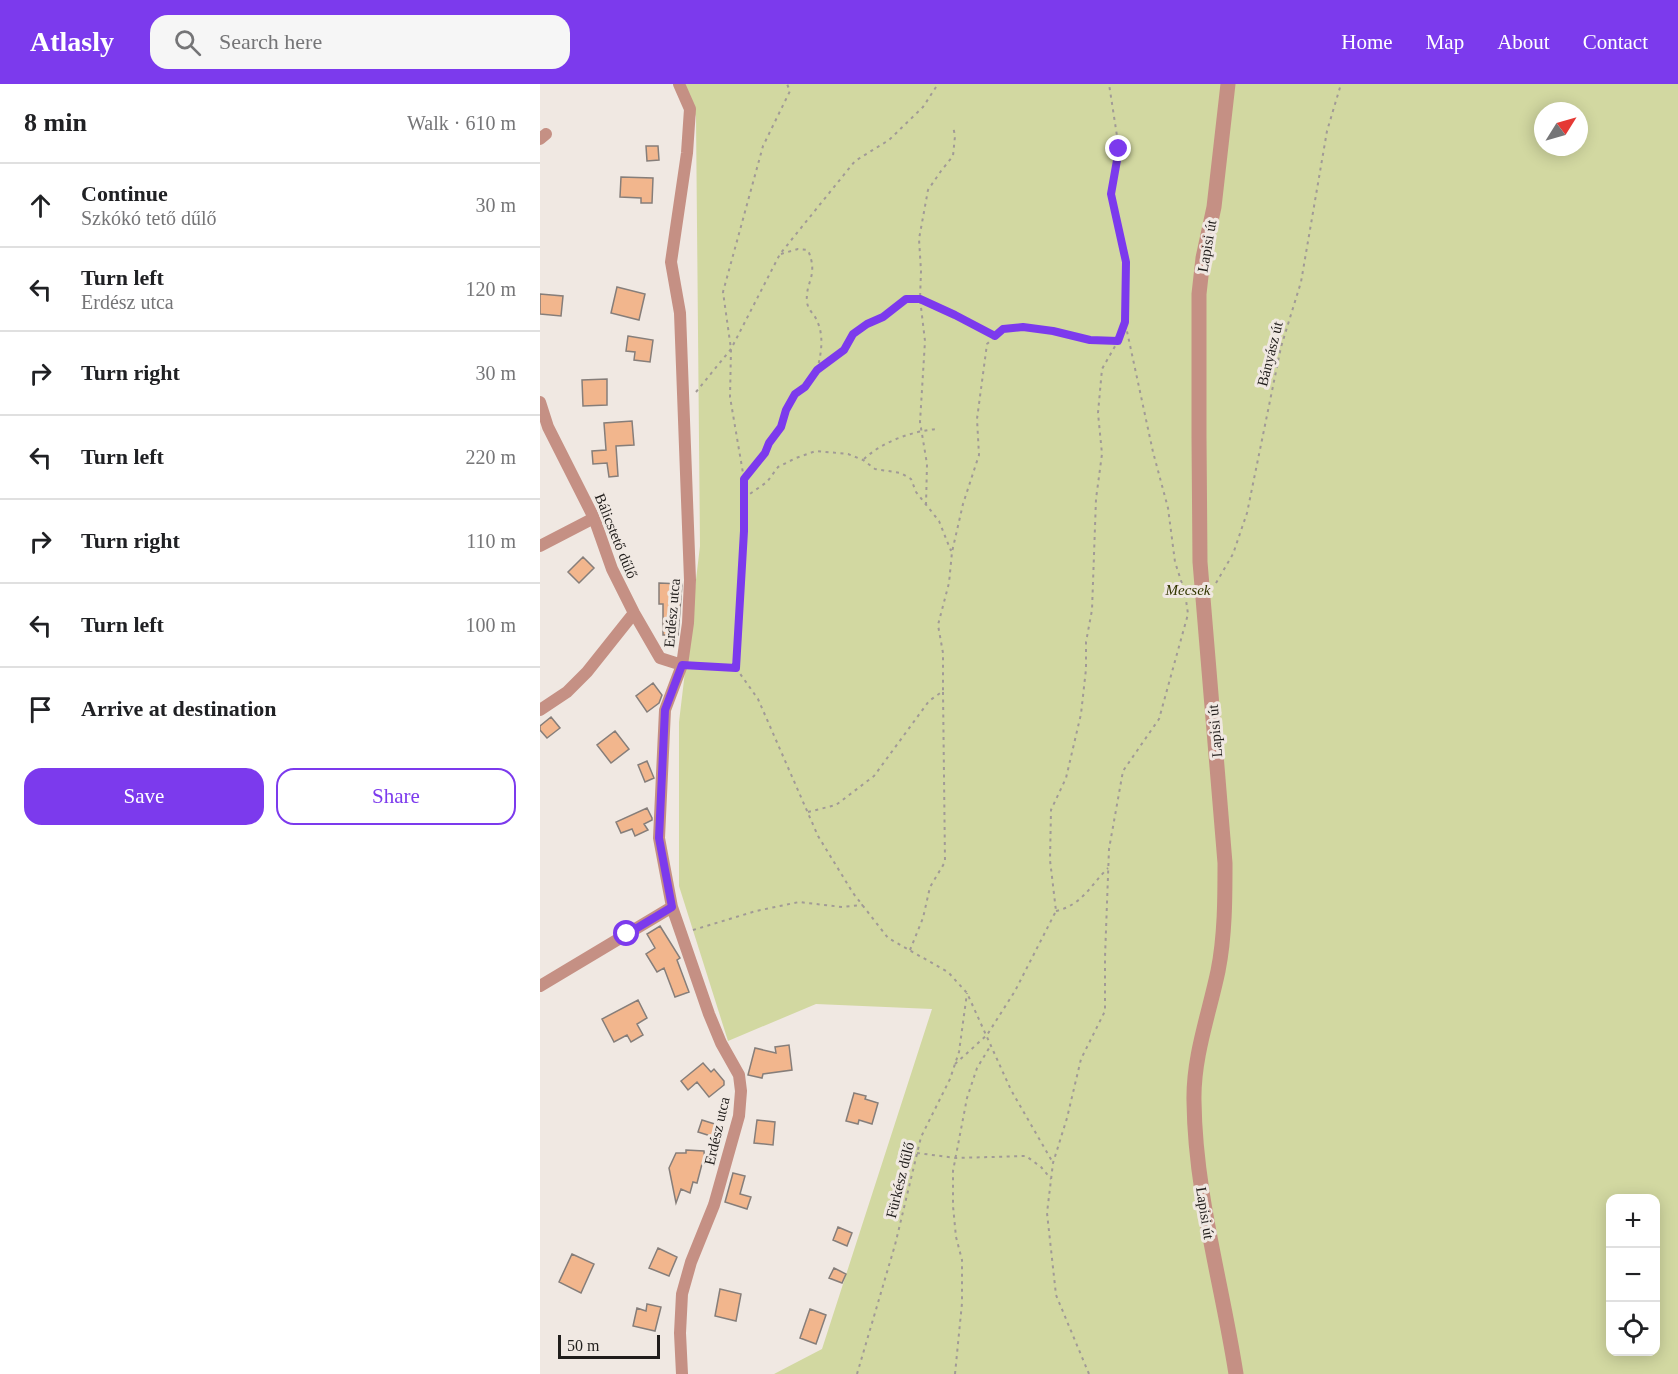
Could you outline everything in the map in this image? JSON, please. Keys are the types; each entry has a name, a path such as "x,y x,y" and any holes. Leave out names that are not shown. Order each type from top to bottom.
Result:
{"street":[{"name":"Erdész utca","path":"679,84 690,109 687,153 670,262 680,313 690,580 688,623 682,665 665,710 659,838 672,907 709,1014 721,1043 740,1075 741,1091 739,1116 714,1205 691,1262 682,1294 680,1333 682,1374"},
{"name":"Lapisi út","path":"1228,84 1214,207 1203,258 1199,294 1200,562 1225,863 1225,901 1218,970 1198,1054 1194,1098 1199,1175 1212,1256 1230,1332 1236,1374"},
{"name":"Bálicstető dűlő","path":"540,402 548,427 594,518 612,569 634,613 660,658 682,665"},
{"path":"540,546 594,518"},
{"path":"540,710 567,692 587,672 634,613"},
{"path":"540,986 672,907"}],"path":[{"path":"788,84 790,91 763,146 723,292 731,349 730,397 744,479 736,668 758,699 818,836 852,892 888,938 948,972 967,993 1011,1090 1053,1162"},
{"path":"684,403 705,384 731,349 748,312 780,254 855,161 889,140 923,107 938,84"},
{"path":"1089,1374 1056,1295 1047,1212 1053,1162 1067,1118 1081,1059 1105,1011 1108,868 1114,811 1123,771 1159,719 1188,614 1185,593 1175,562 1168,508 1153,452 1125,322 1126,262 1111,194 1119,149 1109,84"},
{"name":"Bányász út","path":"1188,614 1203,602 1233,554 1247,513 1281,347 1301,282 1327,131 1341,84"},
{"path":"926,505 927,464 920,422 925,341 920,299 919,239 928,190 953,156 955,136 952,126"},
{"path":"780,254 798,249 808,250 812,261 813,272 807,298 809,310 818,322 822,349 817,370"},
{"path":"744,479 765,453 769,443 781,427 786,410 795,394 805,387 817,370 844,350 853,334 883,317 906,299 920,299 995,336"},
{"path":"955,1064 987,1035 1015,991 1056,911 1050,860 1051,810 1066,778 1081,714 1086,669 1086,642 1092,609 1096,499 1102,454 1098,413 1102,369 1118,341 1125,322"},
{"path":"910,951 930,887 945,862 943,653 938,625 949,583 952,552 963,504 978,455 977,419 987,344 1003,329 1023,327 1090,340 1118,341"},
{"path":"863,460 873,451 922,430 937,429"},
{"path":"744,498 767,482 778,467 816,451 848,454 863,460 875,469 901,473 911,479 916,492 939,520 952,552"},
{"path":"682,665 736,668"},
{"path":"808,812 836,805 874,776 929,701 943,691"},
{"path":"1056,911 1069,908 1082,898 1108,868"},
{"path":"682,933 756,911 799,902 842,907 863,905"},
{"name":"Fürkész dűlő","path":"857,1374 895,1245 921,1137 950,1079 959,1052 967,993"},
{"path":"955,1374 962,1304 962,1260 956,1237 953,1171 967,1098 977,1068 991,1045"},
{"path":"917,1153 956,1158 1026,1156 1041,1167 1051,1179"}],"green space":[{"name":"Mecsek","path":"685,84 1678,84 1678,1374 774,1374 822,1349 932,1009 816,1004 728,1041 679,886 679,722 700,546 696,117"}],"building":[{"path":"646,146 658,146 659,160 647,161"},
{"path":"621,177 653,178 652,203 641,203 641,198 620,197"},
{"path":"617,287 645,294 639,320 611,313"},
{"path":"540,294 563,296 561,316 540,314"},
{"path":"628,336 653,340 650,362 634,360 635,352 626,351"},
{"path":"607,379 607,405 583,406 582,380"},
{"path":"632,421 634,445 616,446 618,476 609,477 607,463 593,464 592,451 606,450 604,423"},
{"path":"583,557 594,568 579,583 568,572"},
{"path":"659,583 682,584 678,635 663,635 663,604 659,604"},
{"path":"653,683 662,695 659,703 647,712 636,696"},
{"path":"551,717 560,728 547,738 540,730 540,726"},
{"path":"615,731 629,749 611,763 597,745"},
{"path":"647,761 654,778 645,782 638,765"},
{"path":"647,808 652,818 644,824 648,830 635,836 632,829 621,833 616,822"},
{"path":"660,926 680,958 677,960 689,992 675,997 664,968 657,972 646,954 655,948 647,934"},
{"path":"638,1000 647,1018 637,1024 643,1035 631,1042 627,1035 614,1042 602,1019"},
{"path":"789,1045 792,1070 763,1074 762,1078 748,1075 755,1048 776,1053 775,1047"},
{"path":"703,1063 711,1072 714,1069 724,1081 724,1085 709,1097 697,1082 688,1090 681,1081"},
{"path":"854,1093 866,1096 865,1099 878,1103 872,1124 859,1120 858,1124 846,1121"},
{"path":"702,1120 718,1125 714,1137 698,1132"},
{"path":"757,1120 775,1122 773,1145 754,1143"},
{"path":"686,1150 704,1151 705,1164 702,1164 697,1183 693,1182 690,1193 681,1189 676,1203 669,1168 676,1153 686,1153"},
{"path":"733,1173 745,1176 740,1194 751,1197 747,1209 725,1202"},
{"path":"838,1227 852,1233 847,1246 833,1240"},
{"path":"658,1248 677,1257 669,1276 649,1268"},
{"path":"572,1254 594,1264 581,1293 559,1282"},
{"path":"834,1268 846,1274 842,1283 829,1278"},
{"path":"720,1289 741,1294 736,1321 715,1316"},
{"path":"647,1304 661,1307 655,1331 633,1326 637,1308 646,1311"},
{"path":"810,1309 826,1315 816,1344 800,1338"}],"route":[{"path":"627,934 672,907 659,838 665,710 682,665 736,668 744,531 744,479 765,453 769,443 781,427 786,410 795,394 805,387 817,370 844,350 853,334 883,317 906,299 920,299 977,325 995,336 1003,329 1023,327 1090,340 1118,341 1125,322 1126,262 1111,194 1119,149"}]}
